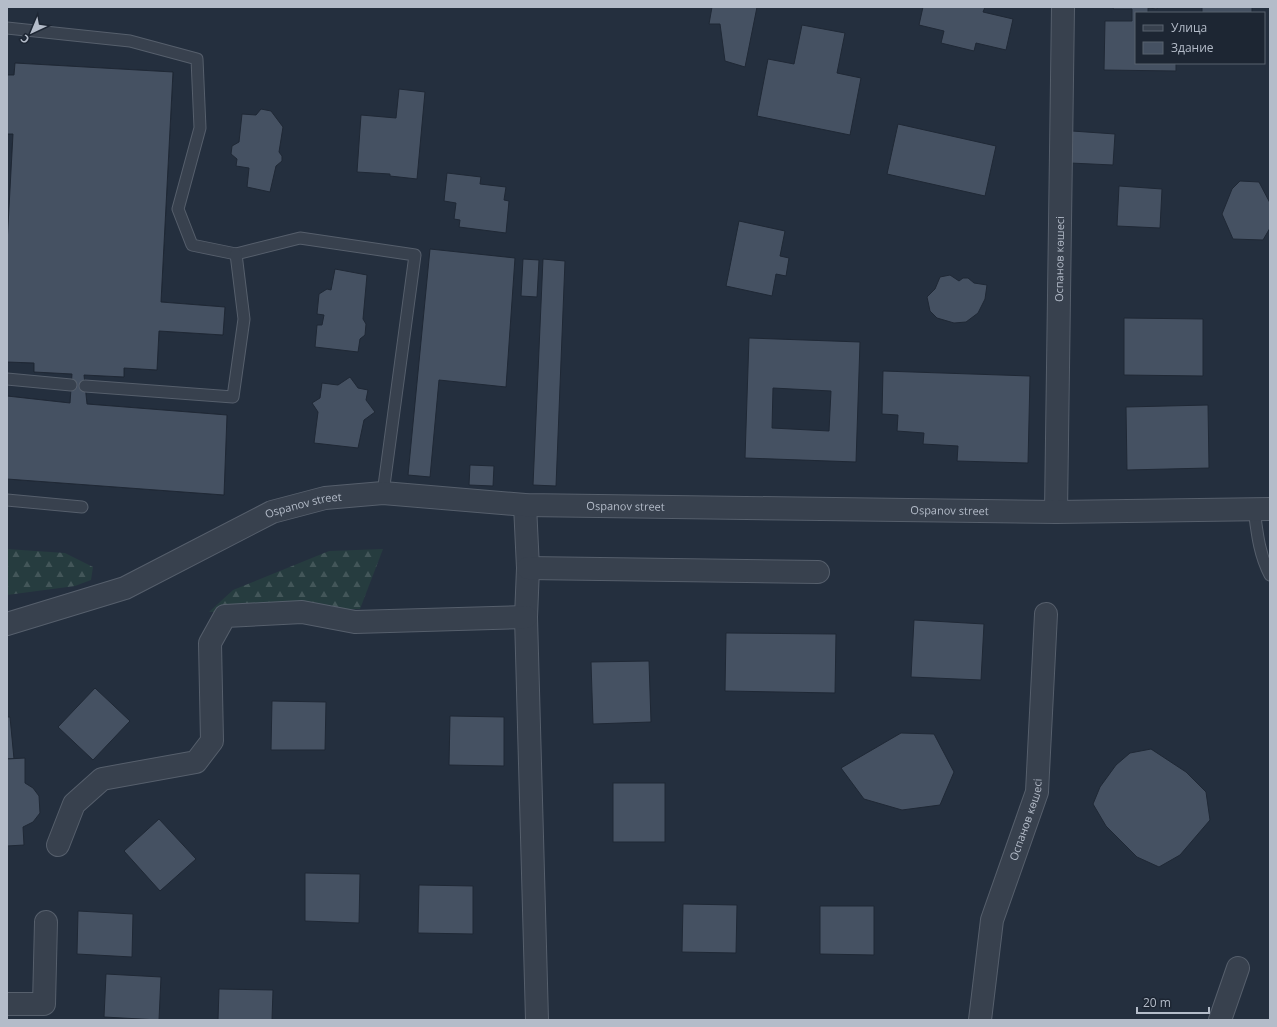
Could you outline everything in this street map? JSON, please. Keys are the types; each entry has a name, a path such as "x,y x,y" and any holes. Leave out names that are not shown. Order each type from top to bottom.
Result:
{"street":[{"name":"Оспанов көшесі","path":"1056,512 1062,7"},
{"name":"Ospanov street","path":"7,624 125,588 272,512 325,498 383,493 525,505 1056,512 1262,509"},
{"path":"525,505 528,568 526,616 537,1020"},
{"path":"528,568 818,572"},
{"path":"58,845 74,804 102,779 196,762 212,741 210,643 225,616 302,612 355,622 526,616"},
{"name":"Оспанов көшесі","path":"980,1020 992,920 1037,792 1046,614"},
{"path":"7,1004 44,1004 46,922"},
{"path":"1220,1020 1238,968"}],"lane":[{"path":"7,28 130,41 197,59 200,128 178,209 192,245 236,254 300,238 415,255 383,493"},
{"path":"85,386 234,397 244,319 236,254"},
{"path":"7,379 71,385"},
{"path":"7,500 82,507"},
{"path":"1262,509 1262,557 1270,575"}],"green space":[{"path":"7,549 65,553 93,567 91,580 75,586 7,595"},
{"path":"383,549 360,609 209,612 233,590 329,551"}],"building":[{"path":"712,7 757,7 745,67 725,61 720,24 709,24"},
{"path":"923,7 985,7 983,12 1013,19 1006,50 976,43 974,51 941,43 944,31 919,25"},
{"path":"1114,7 1157,7 1157,9 1148,8 1148,12 1135,12 1135,64 1176,64 1176,71 1104,70 1105,21 1132,21 1132,9 1113,9"},
{"path":"1202,7 1252,7 1252,12 1202,12"},
{"path":"802,25 845,33 837,73 861,78 850,135 757,116 768,59 794,64"},
{"path":"15,63 173,72 161,302 225,307 223,335 159,331 157,370 124,368 124,377 84,375 87,404 227,415 224,495 7,479 7,396 70,403 72,374 34,372 34,363 7,362 7,244 13,134 7,134 7,75 14,75"},
{"path":"15,63 173,72 161,302 225,307 223,335 159,331 157,370 124,368 124,377 84,375 87,404 227,415 224,495 7,479 7,396 70,403 72,374 34,372 34,363 7,362 7,244 13,134 7,134 7,75 14,75"},
{"path":"399,89 425,92 417,179 390,176 390,174 357,172 361,115 396,118"},
{"path":"261,109 271,111 283,127 279,152 282,156 282,161 276,166 270,192 247,187 249,168 236,166 237,159 231,154 232,146 239,142 242,114 256,115"},
{"path":"898,124 996,146 985,196 887,174"},
{"path":"1072,131 1115,134 1113,165 1070,163"},
{"path":"447,173 481,177 480,184 506,187 504,200 509,201 506,233 459,227 460,220 454,219 456,203 444,201"},
{"path":"1240,181 1259,182 1270,203 1270,228 1263,240 1233,239 1222,214 1232,189"},
{"path":"1119,186 1162,189 1160,228 1117,226"},
{"path":"739,221 785,231 780,256 789,258 786,276 776,274 772,296 726,286"},
{"path":"430,249 515,258 506,387 439,380 430,477 408,475"},
{"path":"523,259 539,260 537,297 521,296"},
{"path":"543,259 565,261 556,486 533,485"},
{"path":"335,269 367,275 363,319 366,324 365,335 360,339 358,352 315,347 317,325 322,325 324,315 317,314 319,294 327,289 331,290"},
{"path":"950,275 959,281 963,278 968,278 974,283 987,285 985,299 978,313 966,322 954,323 937,318 930,311 927,297 935,289 940,277"},
{"path":"1124,318 1203,319 1203,376 1124,375"},
{"path":"749,338 860,342 856,462 745,458","holes":["773,388 831,391 829,431 772,428"]},
{"path":"883,371 1030,376 1028,463 957,461 958,446 923,444 924,433 897,431 898,415 882,414"},
{"path":"350,377 358,388 368,390 366,400 375,412 364,420 358,448 314,443 318,412 312,403 320,398 322,383 338,385"},
{"path":"1208,405 1209,468 1127,470 1126,407"},
{"path":"470,465 494,466 493,486 469,485"},
{"path":"914,620 984,624 981,680 911,677"},
{"path":"726,633 836,634 835,693 725,691"},
{"path":"649,661 651,722 593,724 591,662"},
{"path":"95,688 130,721 93,760 58,727"},
{"path":"272,701 326,702 325,750 271,750"},
{"path":"450,716 504,717 504,766 449,765"},
{"path":"7,717 10,717 14,759 7,759"},
{"path":"901,733 934,734 954,772 940,805 902,810 864,799 841,768"},
{"path":"1151,749 1186,772 1206,792 1210,820 1180,855 1159,867 1137,857 1106,826 1093,804 1100,787 1116,765 1130,753"},
{"path":"25,758 25,783 33,788 39,796 40,813 33,822 23,827 24,845 7,846 7,759"},
{"path":"613,783 665,783 665,842 613,842"},
{"path":"159,819 196,859 160,891 124,851"},
{"path":"305,873 360,874 359,923 305,921"},
{"path":"419,885 473,886 473,934 418,933"},
{"path":"683,904 737,905 736,953 682,952"},
{"path":"820,906 874,906 874,955 820,954"},
{"path":"78,911 133,914 132,957 77,954"},
{"path":"106,974 161,977 159,1020 104,1017"},
{"path":"219,989 273,990 272,1020 218,1020"}]}
